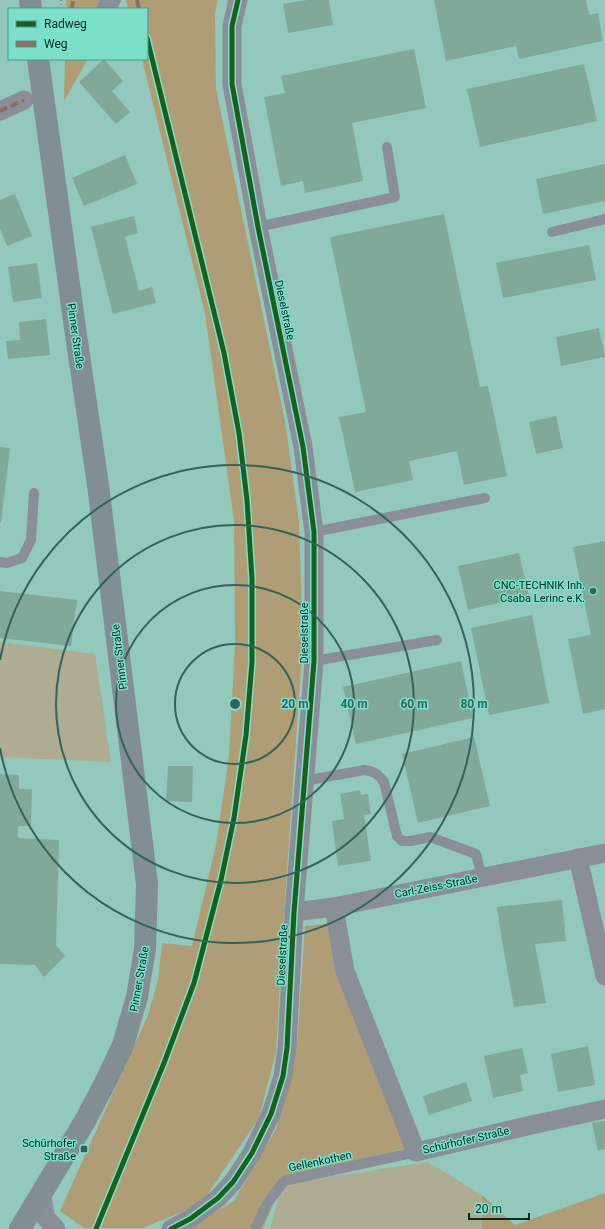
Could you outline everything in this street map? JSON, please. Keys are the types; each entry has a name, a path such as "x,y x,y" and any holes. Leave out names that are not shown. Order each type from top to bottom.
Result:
{"street":[{"name":"Dieselstraße","path":"171,1229 190,1219 218,1198 233,1182 252,1152 271,1114 282,1076 287,1048 294,912 314,661 314,532 303,447 258,227 232,84 232,26 238,0"},
{"name":"Pinner Straße","path":"20,1229 85,1121 123,1045 137,997 145,949 147,884 98,485 38,60"},
{"path":"0,111 24,100"},
{"path":"578,858 605,976"},
{"name":"Carl-Zeiss-Straße","path":"294,912 334,907 578,858 602,858"},
{"name":"Schürhofer Straße","path":"334,907 345,971 416,1152 605,1109"},
{"path":"41,1194 46,1218 56,1229"}],"lane":[{"path":"258,227 395,197 387,146"},
{"path":"552,232 605,219"},
{"path":"0,562 7,563 22,558 31,540 34,493"},
{"path":"314,532 485,498"},
{"path":"314,661 437,640"},
{"path":"304,781 364,770 372,771 379,775 384,782 397,836 402,841 411,841 430,837 476,854 482,877"},
{"name":"Gellenkothen","path":"255,1229 267,1204 284,1181 416,1152"}],"shaded area":[{"path":"66,0 122,0 117,8 67,8"},
{"path":"126,0 218,0 215,13 216,89 285,421 299,522 303,640 276,1052 259,1118 201,1204 143,1228 84,1228 60,1211 148,1015 158,980 162,943 192,946 216,845 229,755 235,644 234,521 205,313 142,60 148,60 148,8 128,8"},
{"path":"65,60 87,60 64,101"},
{"path":"0,642 95,654 111,762 0,757"},
{"path":"331,924 407,1148 283,1179 263,1229 186,1229 234,1201 276,1129 297,1044 305,926"},
{"path":"428,1162 482,1195 482,1229 270,1229 282,1184"},
{"path":"605,1193 605,1229 482,1229 482,1195 515,1225"}],"building":[{"path":"307,0 329,0 333,25 288,33 283,4"},
{"path":"434,0 586,0 589,15 598,13 603,41 519,59 516,46 446,61"},
{"path":"414,49 426,108 352,123 363,181 305,193 303,181 281,186 264,97 285,93 281,76"},
{"path":"103,60 105,60 123,81 112,91 130,112 116,124 79,82"},
{"path":"584,64 597,121 480,147 467,89"},
{"path":"125,155 137,184 84,206 72,178"},
{"path":"605,164 605,201 543,214 536,179"},
{"path":"15,194 32,236 7,246 0,229 0,200"},
{"path":"444,214 480,387 488,386 507,476 464,485 457,451 409,461 413,480 355,492 339,417 366,412 330,237"},
{"path":"134,216 138,233 125,237 139,291 152,287 156,303 113,314 91,227"},
{"path":"589,245 596,280 503,298 496,263"},
{"path":"37,263 42,298 13,302 8,267"},
{"path":"46,319 50,355 8,359 6,341 20,340 19,322"},
{"path":"599,328 605,357 561,366 556,337"},
{"path":"556,416 563,448 536,454 529,422"},
{"path":"0,447 10,448 1,523 0,523"},
{"name":"CNC-TECHNIK Inh. Csaba Lerinc e.K.","path":"605,541 605,709 583,714 568,639 591,635 573,547"},
{"path":"519,553 529,596 468,610 458,566"},
{"path":"0,591 77,600 71,646 0,638"},
{"path":"532,615 549,703 489,715 471,628"},
{"path":"461,661 473,718 356,744 343,687"},
{"path":"474,737 490,806 418,823 402,754"},
{"path":"168,766 193,766 192,802 166,801"},
{"path":"0,774 19,775 19,789 32,789 31,826 18,826 18,838 59,840 56,945 65,956 44,977 35,965 0,964"},
{"path":"360,790 361,795 368,794 371,814 364,815 371,861 338,866 332,821 344,819 340,794"},
{"path":"562,900 566,941 535,944 546,1003 514,1007 497,907"},
{"path":"588,1046 595,1085 558,1092 551,1054"},
{"path":"522,1048 528,1073 520,1075 523,1091 493,1098 484,1056"},
{"path":"466,1082 472,1101 429,1115 423,1096"},
{"path":"605,1121 605,1149 598,1151 592,1123"}],"marked path":[{"path":"72,8 73,0"},
{"path":"137,0 139,8"},
{"path":"0,111 24,100"}],"cycle path":[{"path":"171,1229 190,1219 218,1198 233,1182 252,1153 271,1114 283,1076 287,1048 294,912 314,661 314,532 303,447 258,227 232,84 232,26 238,0"},
{"path":"96,1229 164,1063 194,983 221,880 234,818 246,735 252,662 252,579 247,500 239,433 224,353 148,42"}],"place":[{"name":"CNC-TECHNIK Inh. Csaba Lerinc e.K.","path":"593,591"},
{"name":"Schürhofer Straße","path":"84,1149"}]}
